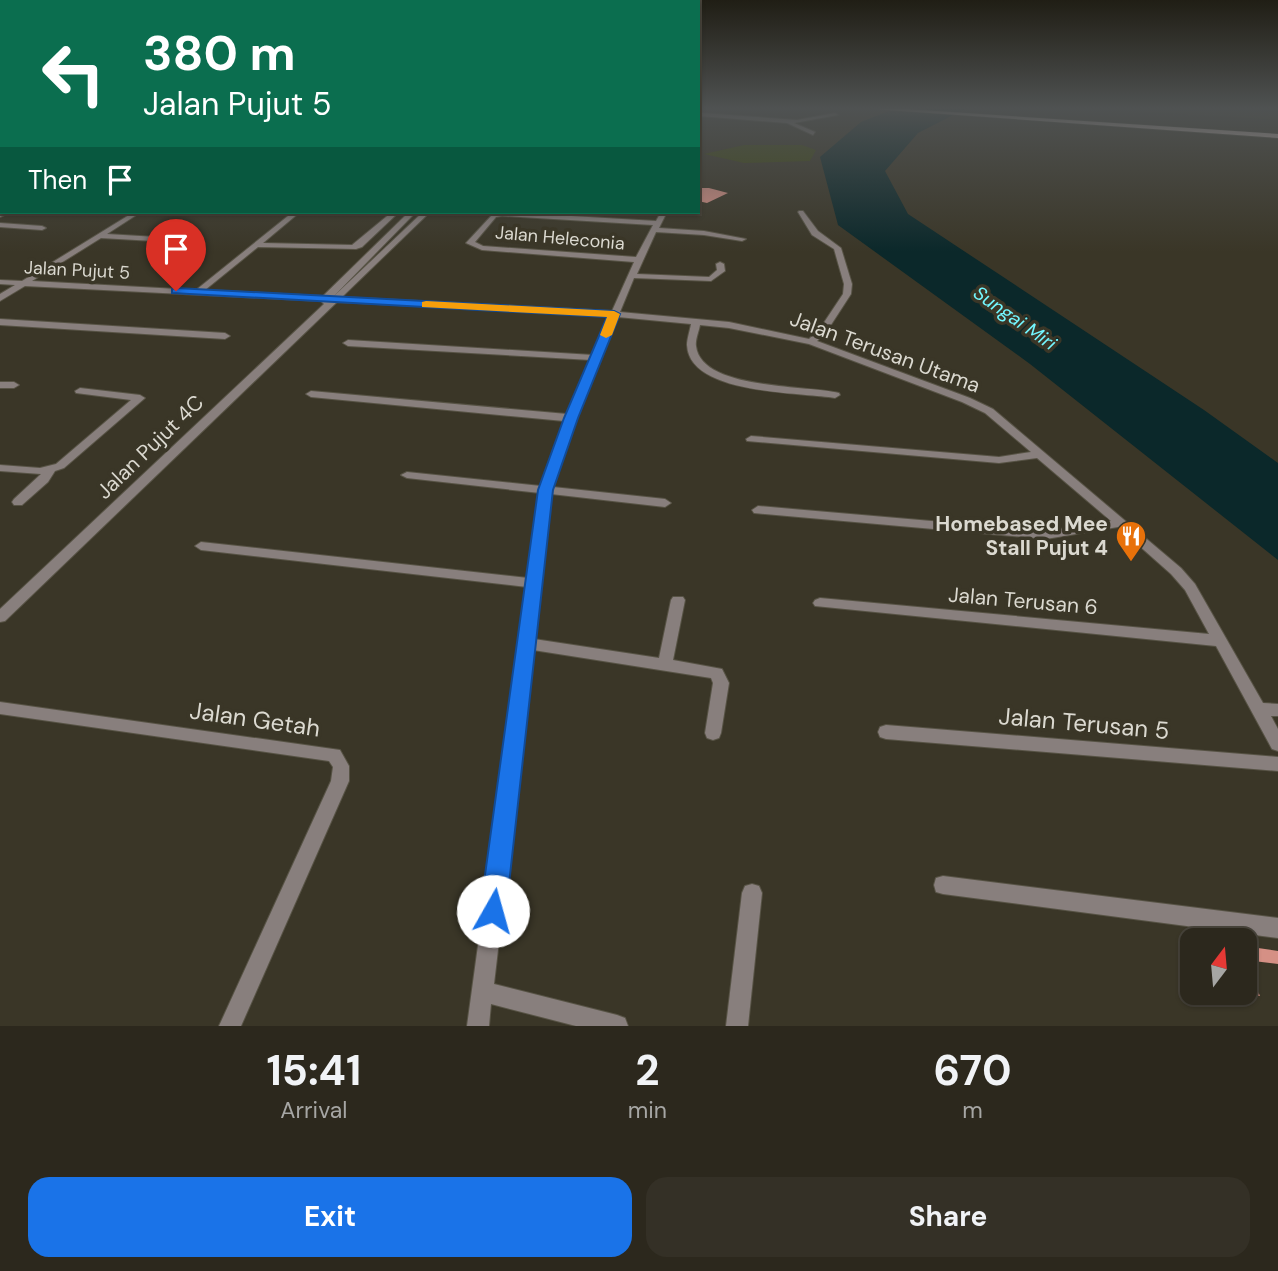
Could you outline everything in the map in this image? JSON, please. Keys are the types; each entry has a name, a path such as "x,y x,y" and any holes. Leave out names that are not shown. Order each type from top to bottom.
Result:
{"street":[{"path":"801,212 815,233 837,248 848,284 847,294 824,329 811,342"},
{"path":"0,298 135,214"},
{"path":"198,292 295,214"},
{"path":"257,245 353,247 359,245 394,214"},
{"path":"329,301 411,214"},
{"path":"329,301 425,214"},
{"name":"Jalan Heleconia","path":"639,260 482,247 470,243 494,216 502,214 656,226"},
{"path":"478,1026 546,490 571,418 614,314 663,214"},
{"path":"0,225 42,228"},
{"path":"656,226 742,239"},
{"path":"99,236 189,241"},
{"path":"633,276 711,279 720,271 720,264"},
{"name":"Jalan Pujut 5","path":"0,282 614,314"},
{"name":"Jalan Pujut 4C","path":"0,618 329,301"},
{"name":"Jalan Terusan Utama","path":"614,314 767,331 811,342 989,411 1176,571 1190,587 1278,744"},
{"path":"696,321 689,339 691,357 700,368 715,376 734,384 816,389 835,395"},
{"path":"0,322 225,336"},
{"path":"348,343 597,358"},
{"path":"0,385 14,386"},
{"path":"0,468 50,469 60,466 140,398 80,391"},
{"path":"311,394 571,418"},
{"path":"751,439 999,460 1040,454"},
{"path":"18,502 44,480 50,469"},
{"path":"407,475 665,503"},
{"path":"758,510 1046,535 1074,533 1121,523"},
{"path":"201,546 533,583"},
{"path":"665,663 678,600"},
{"name":"Jalan Terusan 6","path":"820,603 1222,641"},
{"path":"528,644 717,673 722,683 713,733"},
{"name":"Jalan Getah","path":"0,708 334,755 341,766 340,781 230,1026"},
{"path":"1259,709 1278,710"},
{"name":"Jalan Terusan 5","path":"886,732 1278,764"},
{"path":"943,885 1278,928"},
{"path":"737,1026 752,893"},
{"path":"482,991 617,1026"}],"green space":[{"path":"717,157 812,157 810,161 744,163"}],"water":[{"name":"Sungai Miri","path":"820,157 897,157 885,171 908,214 1204,410 1278,463 1278,560 1030,364 838,225"}],"building":[{"path":"700,188 728,193 707,203 700,201"},
{"path":"1257,948 1278,951 1278,964 1257,961"}],"slow traffic":[{"path":"426,304 614,314 606,335"}],"place":[{"name":"Homebased Mee Stall Pujut 4","path":"1131,563"}],"route":[{"path":"176,291 614,314 550,470 533,583 528,644 493,911"}]}
